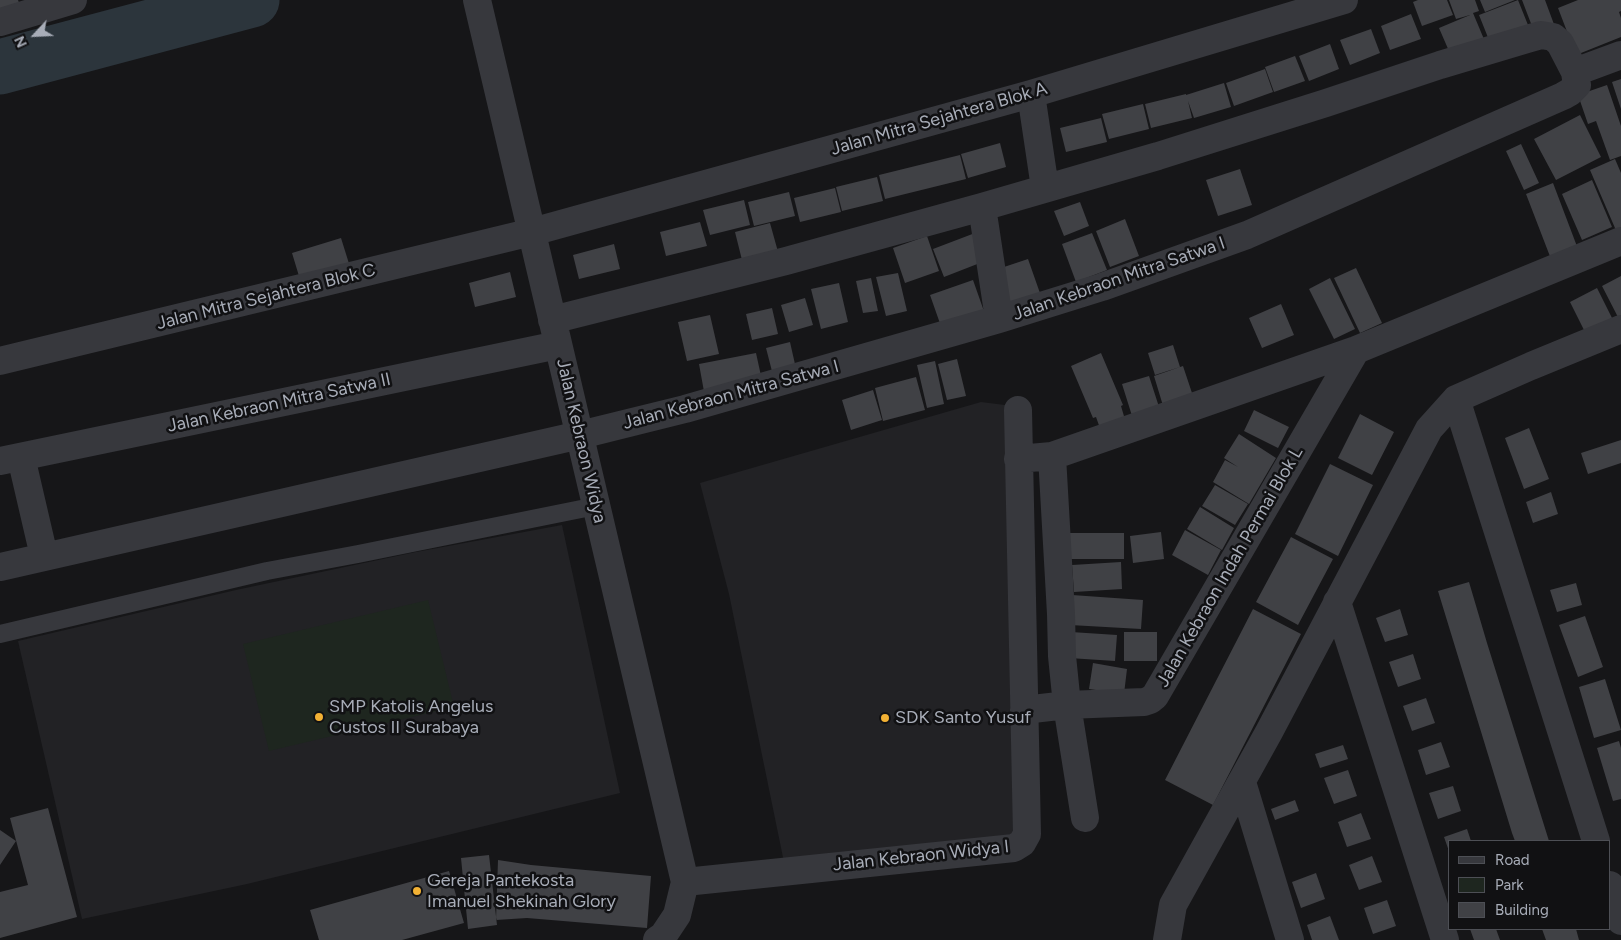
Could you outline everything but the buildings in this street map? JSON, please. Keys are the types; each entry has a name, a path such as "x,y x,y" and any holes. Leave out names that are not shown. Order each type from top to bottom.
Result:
{"street":[{"path":"0,22 73,0"},
{"name":"Jalan Kebraon Widya","path":"477,0 685,882"},
{"name":"Jalan Mitra Sejahtera Blok A","path":"532,232 1032,94 1344,0"},
{"name":"Jalan Kebraon Mitra Satwa II","path":"11,459 555,332 786,261 1168,153 1326,104 1440,65 1541,36 1553,37 1560,43 1575,72"},
{"path":"1575,72 1621,54"},
{"name":"Jalan Kebraon Mitra Satwa I","path":"0,567 580,435 685,409 999,319 1102,287 1247,235 1563,96 1577,85 1575,72"},
{"path":"1032,94 1045,188"},
{"path":"982,207 999,319"},
{"name":"Jalan Mitra Sejahtera Blok C","path":"0,361 532,232"},
{"path":"1018,459 1052,456 1356,350 1621,241"},
{"path":"1167,940 1173,904 1242,782 1430,429 1456,399 1531,366 1620,333"},
{"name":"Jalan Kebraon Indah Permai Blok L","path":"1024,710 1067,705 1144,702 1155,696 1356,350"},
{"path":"1456,399 1596,840"},
{"name":"Jalan Kebraon Widya I","path":"685,882 1014,848 1022,842 1027,834 1018,410"},
{"path":"1052,456 1062,656 1067,705 1086,818"},
{"path":"11,459 44,556"},
{"path":"1338,602 1445,940"},
{"path":"1242,782 1290,940"},
{"path":"657,940 663,936 676,915 685,882"},
{"path":"1611,888 1621,921"}],"lane":[{"path":"0,634 267,571 596,506"}],"shaded area":[{"name":"SDK Santo Yusuf","path":"981,402 1013,406 1016,841 786,872 729,594 700,483"},
{"name":"SMP Katolis Angelus Custos II Surabaya","path":"562,525 620,793 247,884 82,919 18,641 236,590 416,552"}],"green space":[{"path":"428,600 454,707 269,751 243,644"}],"waterway":[{"path":"0,67 252,0"}],"place":[{"name":"SMP Katolis Angelus Custos II Surabaya","path":"319,717"},
{"name":"SDK Santo Yusuf","path":"885,718"},
{"name":"Gereja Pantekosta Imanuel Shekinah Glory","path":"417,891"}]}
